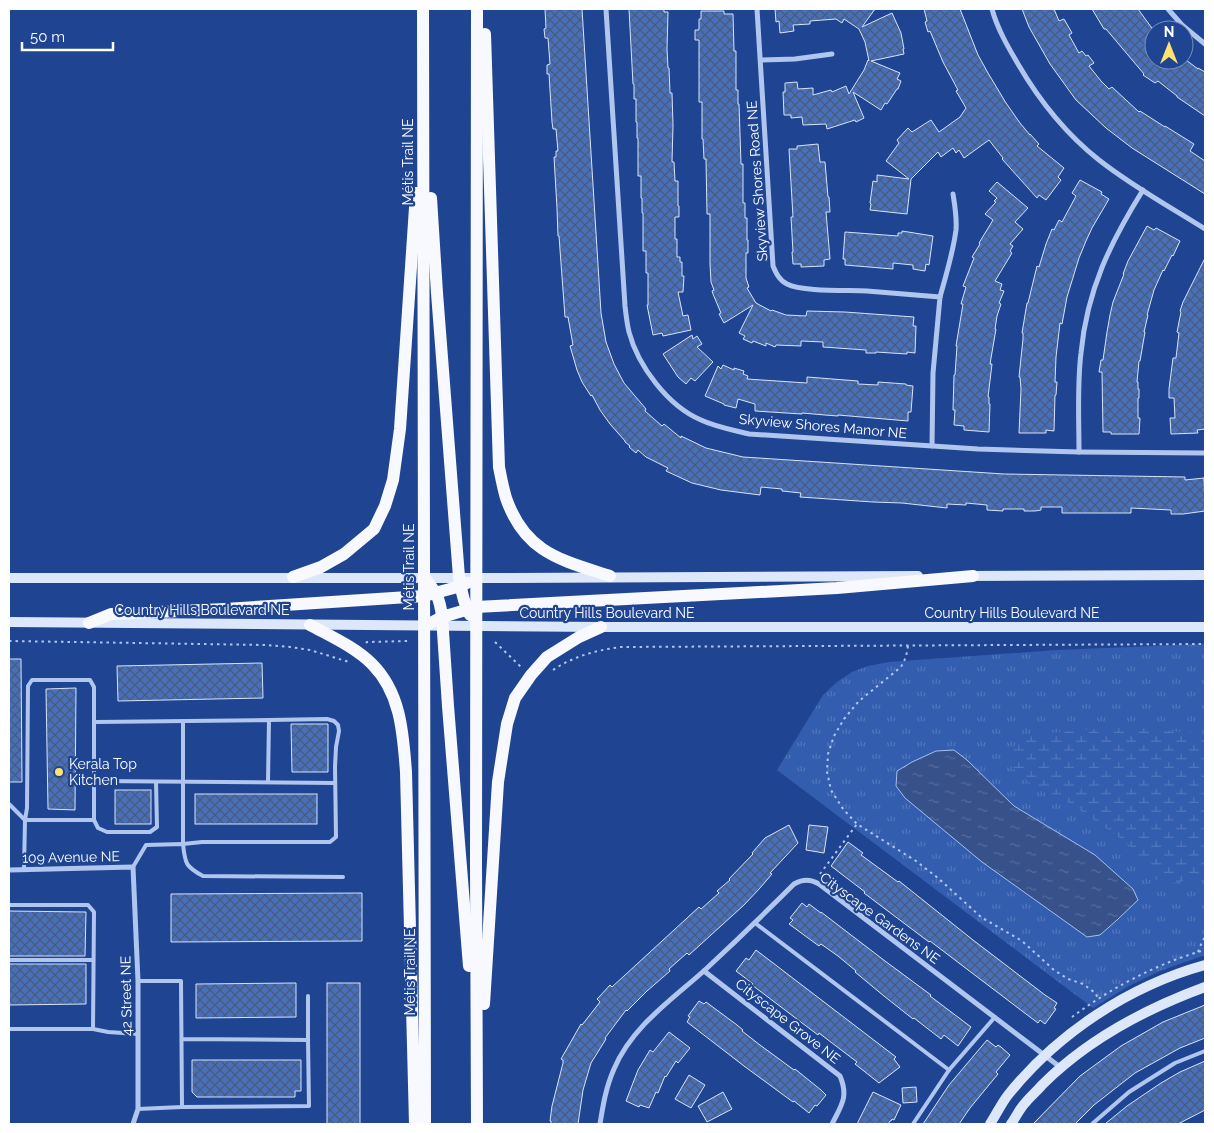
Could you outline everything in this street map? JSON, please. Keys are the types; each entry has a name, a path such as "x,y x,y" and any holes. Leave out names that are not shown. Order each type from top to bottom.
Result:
{"main road":[{"name":"Métis Trail NE","path":"423,9 424,577 430,594 425,626 425,1124"},
{"path":"472,608 476,577 477,9"},
{"path":"484,9 499,467 507,498 518,524 533,542 563,561 610,576"},
{"path":"293,577 321,567 344,554 374,529 385,506 393,480 400,429 423,81"},
{"path":"423,126 430,182 460,582 472,608 476,626 477,1124"},
{"path":"88,623 111,614 234,608 430,594 476,577 1205,575"},
{"path":"425,626 443,621 472,608 837,588 973,576"},
{"path":"9,578 424,577 460,582"},
{"path":"430,594 441,606 443,621 477,1096"},
{"name":"Country Hills Boulevard NE","path":"443,621 476,626 601,627 1205,627"},
{"name":"Country Hills Boulevard NE","path":"9,622 425,626"},
{"path":"310,625 372,664 389,686 398,710 403,736 406,772 415,1124"},
{"path":"477,1096 498,782 507,724 515,698 531,675 547,657 579,637 601,627"},
{"path":"990,1124 1008,1096 1045,1056 1080,1027 1114,1004 1147,986 1183,971 1205,965"},
{"path":"1011,1124 1025,1102 1060,1068 1090,1044 1122,1023 1155,1006 1205,986"}],"street":[{"name":"Skyview Shores Manor NE","path":"606,9 625,306 629,333 640,359 655,382 677,406 699,419 723,428 749,434 978,449 1205,453"},
{"name":"Skyview Shores Road NE","path":"757,9 773,266 776,273 787,284 798,288 940,297"},
{"path":"992,9 1012,55 1029,84 1052,114 1076,140 1099,160 1205,229"},
{"path":"1168,9 1182,25 1205,44"},
{"path":"761,60 794,59 832,54"},
{"path":"1079,452 1081,352 1087,315 1104,260 1116,234 1143,190"},
{"path":"932,446 933,373 940,297 956,230 954,194"},
{"name":"109 Avenue NE","path":"9,870 133,867"},
{"name":"42 Street NE","path":"133,867 138,981 138,1110 133,1124"},
{"name":"Cityscape Gardens NE","path":"600,1124 605,1095 614,1068 626,1046 658,1010 755,923 794,884 801,880 814,881 1060,1068"},
{"name":"Cityscape Grove NE","path":"704,970 840,1076 843,1083 844,1101 832,1124"},
{"path":"600,1124 605,1124"}],"lane":[{"path":"24,870 27,808 28,686 32,680 90,680 94,687 94,820 98,828 107,832 150,832 157,826 156,782"},
{"path":"95,722 326,719 334,721 338,725 335,783 336,837 330,842 202,842 146,845 133,867"},
{"path":"268,782 269,720"},
{"path":"183,721 183,844 185,859 192,870 204,876 343,877"},
{"path":"94,781 335,783"},
{"path":"9,804 25,820 94,820"},
{"path":"9,906 88,905 94,912 93,1029"},
{"path":"755,923 949,1070"},
{"path":"9,960 93,960"},
{"path":"138,981 181,981 182,1107"},
{"path":"138,1110 182,1107 308,1106 308,996"},
{"path":"913,1124 949,1070 994,1017"},
{"path":"9,1028 93,1029 138,1034"},
{"path":"182,1039 308,1040"},
{"path":"1092,1124 1129,1092 1175,1063 1205,1051"}],"path":[{"path":"9,641 265,645 310,650 349,663 353,659"},
{"path":"362,646 367,642 408,641"},
{"path":"495,642 525,670"},
{"path":"547,674 565,662 581,656 603,649 621,647 1205,644"},
{"path":"908,646 906,657 901,667 859,701 844,718 834,736 828,754 827,772 831,790 843,809 857,824 916,861 981,917 1022,941 1054,970 1068,979 1083,984 1094,992 1099,999"},
{"path":"814,881 857,824"},
{"path":"1198,952 1205,937"}],"green space":[{"path":"1205,644 1205,955 1160,971 1129,986 1093,1008 777,770 823,695 852,672 868,666 889,662 1057,650"},
{"path":"1125,727 1205,734 1205,876 1174,883 1153,879 1142,861 1126,842 1062,798 1037,789 1013,768 1010,752 1022,738 1057,732"}],"water":[{"path":"954,750 967,760 1014,806 1095,855 1133,889 1138,900 1100,935 1087,937 982,862 905,798 896,786 897,771 936,751"}],"building":[{"path":"545,9 582,9 601,313 606,342 614,364 624,383 646,409 645,411 662,426 664,424 681,438 681,436 706,448 743,457 1004,474 1185,477 1185,480 1204,478 1205,511 1171,514 1171,510 1131,508 1131,513 1062,513 1062,507 1041,507 1041,510 1035,511 1003,509 1003,511 987,510 987,505 966,503 966,505 947,504 947,508 902,503 800,497 801,493 761,487 760,495 721,490 692,483 666,471 668,468 646,457 638,450 636,453 610,424 582,382 570,346 573,345 568,317 565,317 558,236 554,157 556,157 556,151 558,151 556,129 553,129 552,122 549,74 547,74 547,65 550,64 548,38 545,38 544,29 546,28"},
{"path":"629,9 664,9 664,12 668,12 667,49 670,93 672,93 673,125 672,162 674,162 675,181 678,181 679,206 679,217 675,217 675,239 677,239 677,257 680,257 680,262 682,262 682,276 684,276 683,292 678,292 683,316 688,315 691,330 663,336 662,333 653,335 647,305 648,273 646,273 646,251 643,251 641,176 638,176 636,99 634,99"},
{"path":"775,9 875,9 862,27 892,13 901,33 904,54 871,61 900,73 897,79 901,81 898,89 887,104 885,103 881,110 853,92 864,118 856,122 855,120 827,129 826,124 803,125 802,117 791,118 791,115 784,115 783,92 785,92 785,83 797,82 798,89 813,88 813,95 831,90 832,92 846,86 849,94 869,61 865,42 859,29 844,19 842,23 836,19 810,21 810,24 793,25 794,31 780,33 779,21 776,22"},
{"path":"924,9 960,9 978,55 1006,103 1020,123 1039,144 1037,146 1064,168 1058,177 1061,180 1046,200 1039,195 1037,198 1002,159 989,140 964,158 959,150 956,153 953,148 941,157 938,152 911,179 907,214 870,210 873,181 877,182 877,175 909,179 886,161 899,143 897,140 908,128 912,132 931,120 939,132 960,117 966,108 956,91 958,90 943,62 930,31 928,32"},
{"path":"1022,9 1054,9 1059,21 1064,19 1072,33 1069,35 1079,53 1082,51 1086,56 1088,55 1094,63 1089,66 1109,89 1112,87 1139,112 1194,144 1190,151 1205,161 1205,194 1132,148 1106,128 1076,100 1050,64 1029,27"},
{"path":"1092,9 1138,9 1146,20 1144,20 1144,70 1194,70 1194,66 1205,72 1205,116 1158,81 1155,83 1143,75 1106,29 1104,29"},
{"path":"701,11 724,11 724,14 733,14 734,51 736,51 736,90 738,90 739,104 741,164 743,164 743,203 745,203 745,218 747,218 748,253 746,253 746,278 749,287 747,288 756,303 771,311 786,315 806,316 807,311 914,317 913,326 916,326 915,353 866,353 866,350 823,347 823,342 801,341 801,346 776,345 775,347 766,343 766,346 753,341 752,343 743,339 745,336 739,333 753,305 724,323 719,314 721,313 712,291 714,290 711,282 710,214 707,214 706,159 704,159 702,139 702,102 699,102 699,40 695,40 695,30 699,30"},
{"path":"818,144 820,162 825,162 829,197 830,212 826,212 830,259 824,260 824,266 801,267 801,264 793,264 791,217 793,217 789,149 797,149 797,146"},
{"path":"1080,180 1102,192 1101,194 1109,199 1092,228 1079,258 1067,297 1062,324 1060,323 1056,357 1055,382 1057,382 1054,431 1046,430 1046,433 1019,433 1021,389 1019,377 1022,333 1027,303 1037,266 1039,267 1052,229 1054,230 1059,220 1062,222 1076,196 1072,193"},
{"path":"997,182 1028,208 1015,222 1023,229 1010,244 1013,246 1010,251 1012,253 995,281 1002,284 1000,290 1004,291 999,303 1001,304 997,316 990,364 992,364 988,397 990,404 989,432 964,430 964,426 954,425 955,410 953,410 956,346 963,304 961,304 966,287 963,286 974,258 972,257 993,220 985,214 996,202 994,201 997,198 989,191"},
{"path":"1147,226 1154,230 1156,228 1180,241 1154,290 1147,315 1137,382 1139,389 1139,434 1111,434 1111,432 1103,432 1102,372 1099,372 1101,360 1103,360 1113,302 1128,261"},
{"path":"902,231 933,236 929,265 926,264 925,271 913,269 913,265 893,263 893,269 845,265 845,259 843,259 845,232 898,236 898,233 902,233"},
{"path":"1205,258 1205,429 1197,430 1198,433 1171,434 1170,418 1175,418 1174,398 1169,398 1169,389 1173,358 1176,358 1180,311"},
{"path":"692,335 693,339 697,336 702,344 697,347 713,362 695,381 691,378 686,384 678,377 663,354"},
{"path":"723,365 734,370 734,368 744,371 743,374 748,376 747,379 807,383 807,377 858,381 858,384 878,385 878,382 906,384 913,386 911,412 908,412 908,421 755,411 755,404 738,399 736,408 724,405 705,396 718,366 721,369"},
{"path":"9,659 21,659 22,782 9,782"},
{"path":"262,663 263,698 118,701 117,666"},
{"path":"76,688 75,810 48,809 46,689"},
{"path":"291,724 328,724 328,772 292,772"},
{"path":"115,790 151,790 151,824 115,824"},
{"path":"195,794 317,794 317,824 195,824"},
{"path":"789,825 798,843 770,873 772,874 760,888 744,905 689,955 687,953 669,969 670,971 626,1010 605,1038 591,1063 583,1090 578,1124 551,1124 552,1106 563,1063 561,1059 581,1024 600,1002 597,999 610,985 612,987 699,907 701,909 719,893 717,891 730,880 765,838"},
{"path":"809,825 828,827 824,853 806,850"},
{"path":"848,842 863,853 861,855 899,881 1057,1003 1054,1008 1056,1009 1045,1024 1040,1020 1038,1023 864,893 831,866"},
{"path":"362,893 362,941 171,942 171,894"},
{"path":"802,903 807,907 809,904 821,912 971,1027 958,1046 944,1035 941,1039 913,1019 838,956 821,944 819,946 789,924 793,920 790,918"},
{"path":"9,911 86,912 85,956 9,956"},
{"path":"756,950 896,1057 894,1059 900,1067 879,1083 855,1064 857,1062 752,985 736,971 746,958 749,960"},
{"path":"9,964 86,964 86,1004 9,1005"},
{"path":"296,983 296,1017 196,1018 196,984"},
{"path":"327,983 360,983 360,1124 327,1124"},
{"path":"699,1001 704,1004 706,1002 760,1045 795,1069 826,1095 809,1113 744,1066 687,1022 690,1017 688,1016"},
{"path":"1205,1005 1205,1038 1180,1048 1135,1073 1094,1105 1075,1124 1033,1124 1080,1076 1121,1046 1163,1022"},
{"path":"669,1032 690,1048 678,1063 676,1061 665,1076 649,1108 640,1105 639,1107 626,1101 638,1070 650,1050 653,1052"},
{"path":"987,1040 996,1047 998,1045 1010,1055 996,1072 998,1074 959,1124 923,1124 949,1085"},
{"path":"192,1060 301,1060 301,1091 295,1091 295,1097 197,1097 192,1092"},
{"path":"1205,1061 1205,1110 1178,1124 1105,1124 1127,1106 1161,1083"},
{"path":"689,1075 705,1085 691,1108 675,1099"},
{"path":"916,1087 917,1102 903,1103 902,1088"},
{"path":"723,1092 732,1109 707,1122 698,1106"},
{"path":"873,1092 901,1105 894,1120 892,1119 888,1124 857,1124"}],"place":[{"name":"Kerala Top Kitchen","path":"59,772"}]}
